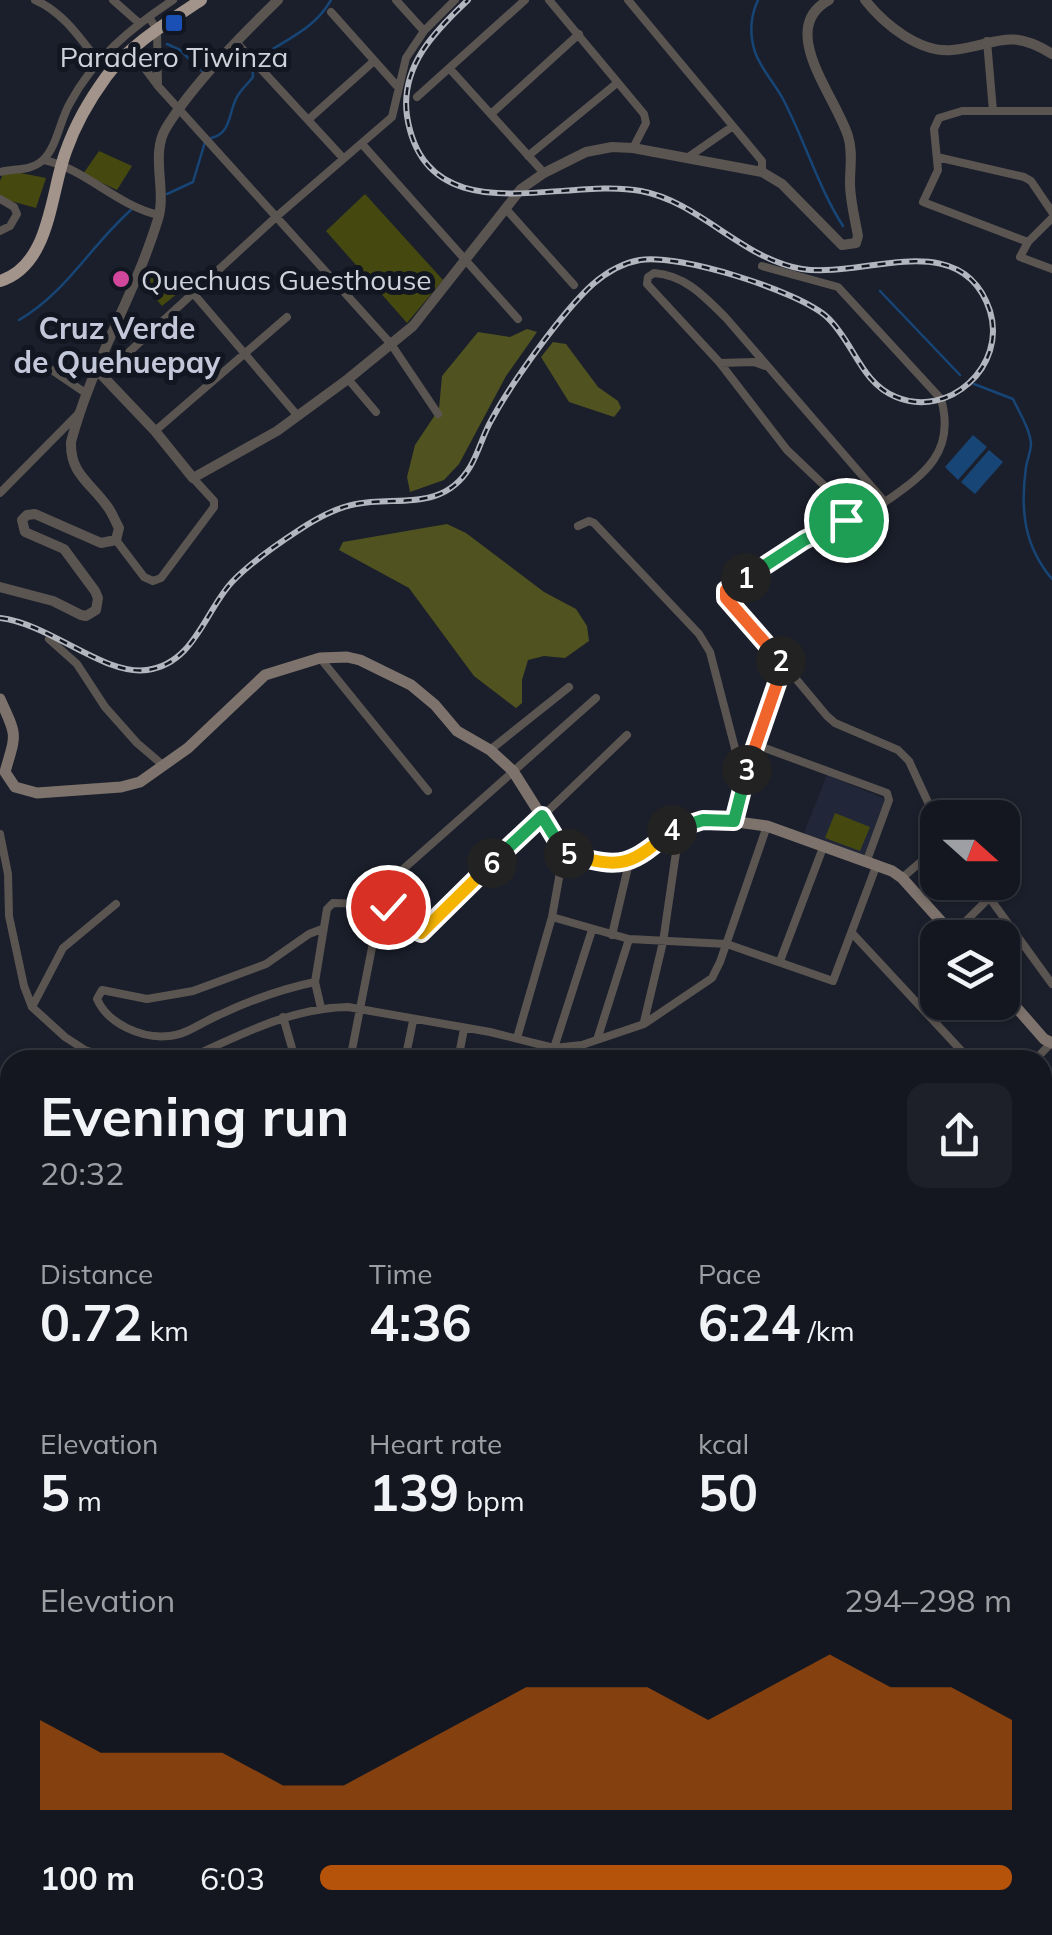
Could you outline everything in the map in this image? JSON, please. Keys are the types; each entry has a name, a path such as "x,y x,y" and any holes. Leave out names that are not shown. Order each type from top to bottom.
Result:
{"highway":[{"path":"0,281 16,274 38,248 78,122 109,73 157,30 200,0"}],"main road":[{"path":"0,699 15,740 3,777 15,788 37,793 122,787 140,782 188,748 265,675 320,658 360,660 411,686 458,731 490,750 512,771 571,855 629,863 680,825 703,820 767,826 872,862 902,878 940,920"},
{"path":"1020,1012 1044,1040 1052,1043"}],"street":[{"path":"35,0 69,24 98,61"},
{"path":"113,0 139,23"},
{"path":"0,172 30,169 44,160 67,108 98,61 139,23 173,0"},
{"path":"116,540 119,528 107,506 86,485 72,463 70,442 160,215 162,137 236,42 278,0"},
{"path":"396,0 424,31"},
{"path":"100,373 392,117 406,58 424,31 455,0"},
{"path":"417,97 525,0"},
{"path":"549,0 645,118 646,124 633,148"},
{"path":"628,0 762,161 762,172"},
{"path":"193,478 253,446 391,344 413,326 522,189 544,173 594,150 633,148 762,172 782,184 842,244 856,244 848,138 805,31 811,12 829,0"},
{"path":"865,0 890,26 924,46 956,50 988,40 1023,42 1052,54"},
{"path":"331,12 397,86"},
{"path":"149,16 157,30 158,86"},
{"path":"491,114 579,34"},
{"path":"988,40 993,111"},
{"path":"236,42 342,158"},
{"path":"132,51 158,86 391,344 438,414"},
{"path":"309,119 374,60"},
{"path":"450,69 544,173"},
{"path":"528,156 617,84"},
{"path":"1028,242 922,202 938,170 934,129 939,118 962,111 1052,111"},
{"path":"684,160 733,126"},
{"path":"362,144 518,319"},
{"path":"937,156 1031,181 1052,215 1028,242 1020,258 1052,270"},
{"path":"44,160 62,164 142,212 160,215"},
{"path":"0,199 14,207 17,214 10,226 0,231"},
{"path":"505,208 574,285"},
{"path":"762,266 825,282 846,294 941,399 946,418 942,449 908,486 884,502 804,540 726,590 726,598 835,723 898,750 909,761 927,800"},
{"path":"846,520 830,491 788,450 720,363 646,284 654,272 672,274 698,291 769,367 884,502"},
{"path":"193,293 297,416"},
{"path":"156,431 287,316"},
{"path":"40,362 88,394"},
{"path":"720,363 754,362 769,367"},
{"path":"100,373 156,431 214,501 214,507 160,578 152,581 144,577 116,540"},
{"path":"348,379 376,412"},
{"path":"0,493 82,410"},
{"path":"0,587 53,601 81,615 92,614 98,598 69,555 58,544 25,532 22,520 27,514 35,514 101,543 116,540"},
{"path":"578,526 594,523 699,634 710,652 744,783"},
{"path":"48,638 77,664 105,707 137,743 164,766"},
{"path":"320,658 428,791"},
{"path":"734,821 754,744 783,666"},
{"path":"490,750 570,687"},
{"path":"596,698 383,887 378,896 381,900 416,933 421,933 627,736"},
{"path":"552,918 628,939 727,944 833,981 852,932 889,800 887,794 754,744"},
{"path":"644,1024 663,942 680,825"},
{"path":"208,1050 282,1017 321,1008 361,1009 554,1048 597,1040 644,1024 712,978 767,826"},
{"path":"0,834 6,853 12,930 32,1006 85,1050"},
{"path":"780,961 824,845"},
{"path":"517,1038 552,918 564,850"},
{"path":"902,878 920,862"},
{"path":"612,935 629,863"},
{"path":"969,920 987,900"},
{"path":"992,900 1052,984"},
{"path":"321,1008 315,982 327,909 333,903 368,908 377,922 352,1050"},
{"path":"32,1006 63,948 116,904"},
{"path":"315,982 249,1001 172,1036 122,1026 97,999 102,990 147,999 193,991 266,964 322,929"},
{"path":"554,1048 592,930"},
{"path":"852,932 920,1005"},
{"path":"597,1040 628,939"},
{"path":"282,1017 292,1050"},
{"path":"934,1020 960,1050"},
{"path":"408,1050 413,1021"},
{"path":"460,1050 464,1029"}],"shaded area":[{"path":"99,151 132,166 117,190 83,174"},
{"path":"5,170 46,178 36,208 0,198"},
{"path":"365,194 443,280 407,323 326,231"},
{"path":"159,268 179,292 162,306 142,282"},
{"path":"827,775 885,799 863,858 802,838"},
{"path":"835,813 870,827 860,851 825,838"}],"green space":[{"path":"527,329 537,332 506,376 459,464 444,480 410,492 407,477 415,445 439,409 442,376 478,332 510,337"},
{"path":"553,342 566,344 598,387 618,401 621,408 614,417 569,402 541,357"},
{"path":"447,524 466,533 544,592 576,609 587,626 589,641 565,658 544,656 528,660 522,680 522,703 516,708 474,676 409,588 339,550 343,542"}],"water":[{"path":"973,435 987,447 958,480 945,467"},
{"path":"989,450 1003,462 975,494 961,482"}],"waterway":[{"path":"258,59 307,27 331,0"},
{"path":"758,0 751,25 755,52 783,99 843,226"},
{"path":"167,44 180,50 204,73"},
{"path":"211,138 226,127 237,97 253,77 252,64"},
{"path":"167,194 193,182 205,142"},
{"path":"19,320 65,283 131,210"},
{"path":"880,291 960,375"},
{"path":"974,384 1013,399 1026,427 1031,444 1024,483 1026,527 1035,554 1052,579"}],"railway":[{"path":"0,618 19,622 113,665 130,670 163,666 187,647 239,575 306,526 348,506 433,496 459,481 501,404 553,329 593,284 633,261 658,259 708,268 766,286 813,307 837,328 874,382 896,397 935,401 954,394 982,368 993,331 990,311 976,285 957,270 934,263 908,262 802,269 760,254 683,206 641,191 610,188 502,193 469,189 441,177 419,153 407,116 406,98 422,51 468,0"}],"place":[{"name":"Paradero Tiwinza","path":"174,23"},
{"name":"Quechuas Guesthouse","path":"121,279"}],"district":[{"name":"Cruz Verde de Quehuepay","path":"117,345"}],"route":[{"path":"388,907 416,933 421,933 542,816 559,844 571,855 629,863 680,825 703,820 734,821 752,752 783,666 726,598 726,590 804,540 846,520"}]}
